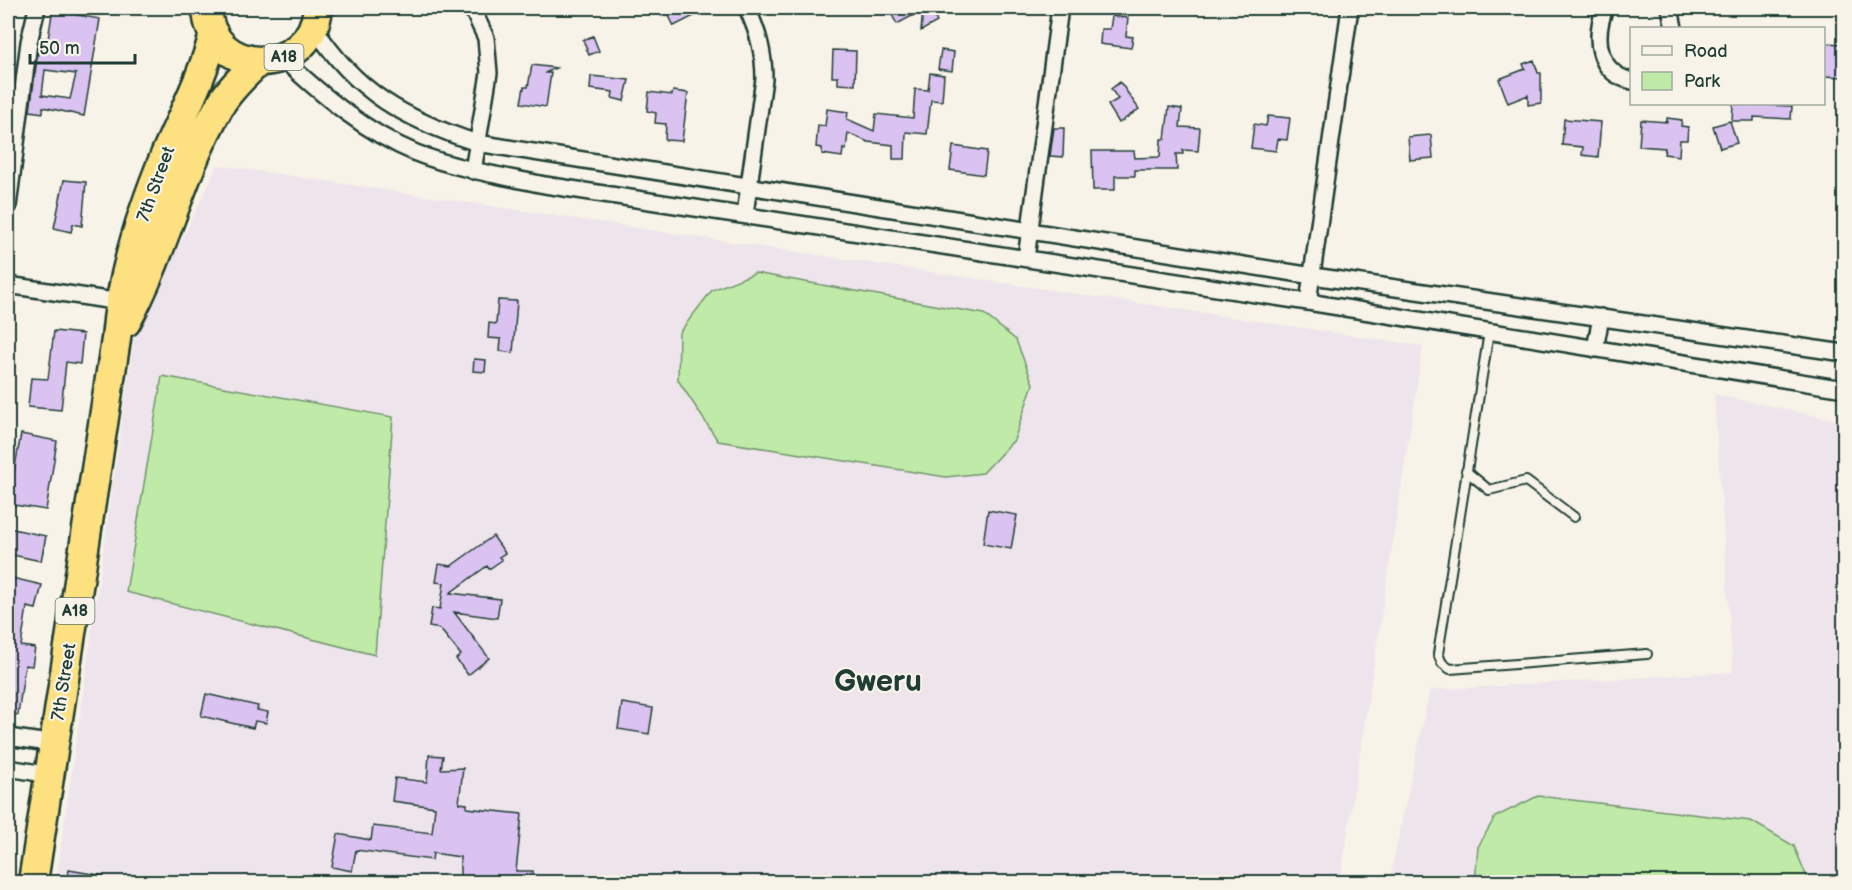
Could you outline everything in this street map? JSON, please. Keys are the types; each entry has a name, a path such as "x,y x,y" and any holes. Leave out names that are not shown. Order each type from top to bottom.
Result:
{"highway":[{"name":"A18","path":"210,21 225,48 241,58 270,60 306,40 316,17"},
{"name":"7th Street","path":"33,882 117,339 127,303 146,205 206,64 210,21"},
{"name":"7th Street","path":"127,303 220,105 270,60"}],"street":[{"path":"8,206 29,42 37,8"},
{"path":"472,8 486,38 489,56 489,73 472,171"},
{"path":"745,214 764,79 764,56 759,33 747,8"},
{"path":"1026,258 1060,8"},
{"path":"1308,302 1350,8"},
{"path":"1605,8 1598,27 1598,46 1604,63 1617,75 1630,80"},
{"path":"1670,8 1674,27"},
{"path":"316,17 333,57 351,76 397,109 427,126 477,142 1313,276 1845,353"},
{"path":"270,60 370,128 415,152 472,171 545,185 1308,302 1845,389"},
{"path":"8,285 127,303"},
{"path":"1595,349 1601,318"},
{"path":"8,737 55,744"},
{"path":"8,768 51,775"}],"lane":[{"path":"1489,332 1438,654 1442,663 1450,669 1647,654"},
{"path":"1466,471 1489,490 1526,481 1574,517"}],"shaded area":[{"path":"218,165 1423,346 1340,882 56,882 134,338"},
{"path":"1714,394 1844,422 1844,882 1389,882 1430,690 1733,672"}],"green space":[{"path":"755,273 984,314 1016,340 1033,384 1014,440 983,473 946,477 718,441 678,380 679,333 712,290"},
{"path":"162,376 393,417 375,655 126,592"},
{"path":"1538,796 1751,821 1794,846 1809,882 1475,882 1478,847 1495,817"}],"building":[{"path":"53,8 67,8 66,13 100,19 84,116 43,107 43,113 30,111 40,38 48,39","holes":["45,70 76,74 70,99 42,95"]},
{"path":"665,8 692,8 696,15 674,26"},
{"path":"888,8 930,8 937,22 921,31 923,10 897,24"},
{"path":"1112,16 1128,18 1126,36 1133,37 1131,48 1100,44 1101,29 1110,29"},
{"path":"593,36 599,51 589,55 583,40"},
{"path":"1825,43 1843,44 1843,77 1825,76"},
{"path":"833,50 856,51 855,85 838,84 838,77 832,77"},
{"path":"941,50 954,52 952,71 938,69"},
{"path":"1534,60 1538,73 1541,73 1541,103 1528,105 1528,95 1508,103 1499,79 1525,69 1523,64"},
{"path":"532,65 556,68 545,73 551,73 546,107 521,103 524,87 528,87"},
{"path":"930,73 944,75 942,101 931,100 927,134 906,132 905,159 893,159 893,145 868,142 848,133 846,150 843,149 842,157 822,154 822,148 816,147 818,125 825,126 827,109 848,112 847,119 874,131 876,114 913,118 915,89 928,90"},
{"path":"591,76 629,80 624,101 612,98 613,92 590,89"},
{"path":"1120,82 1139,109 1119,123 1108,105 1118,99 1111,89"},
{"path":"673,91 688,93 682,141 665,140 666,124 655,123 656,113 647,111 649,92 672,95"},
{"path":"1733,105 1792,106 1791,119 1754,117 1754,121 1732,121"},
{"path":"1169,107 1182,109 1180,127 1200,128 1198,151 1183,150 1183,154 1176,154 1177,170 1135,170 1135,176 1115,176 1115,190 1093,190 1092,151 1134,151 1135,158 1160,157 1161,139 1165,139"},
{"path":"1268,116 1290,118 1287,140 1278,139 1276,151 1251,148 1254,124 1266,126"},
{"path":"1667,118 1682,120 1681,126 1688,127 1687,140 1680,140 1679,156 1664,154 1665,148 1639,146 1641,120 1667,122"},
{"path":"1564,119 1601,122 1598,157 1582,155 1583,147 1562,145"},
{"path":"1730,121 1737,143 1720,148 1713,126"},
{"path":"1054,128 1064,128 1063,157 1050,156"},
{"path":"1431,135 1433,158 1410,160 1408,137"},
{"path":"953,146 987,151 984,175 950,170"},
{"path":"64,180 86,182 82,226 73,224 71,232 54,228"},
{"path":"498,300 517,301 513,353 500,351 501,339 488,338 489,323 496,324"},
{"path":"54,331 83,334 80,364 66,362 61,410 28,407 31,378 48,379"},
{"path":"474,359 486,360 485,372 473,371"},
{"path":"21,434 57,441 46,510 8,504 8,471 14,472"},
{"path":"988,510 1017,515 1011,549 983,544"},
{"path":"8,528 46,536 41,561 8,554"},
{"path":"493,536 505,553 499,557 502,560 489,569 487,566 450,593 500,599 497,618 454,612 489,658 468,675 456,659 461,655 440,629 429,627 432,608 440,609 444,583 436,582 439,564 451,566"},
{"path":"8,577 42,585 36,609 27,607 21,646 35,648 32,666 25,665 18,715 8,714"},
{"path":"206,694 258,706 257,710 268,712 266,723 255,721 253,728 201,716"},
{"path":"622,703 653,708 649,734 618,729"},
{"path":"429,755 443,756 441,769 463,768 459,803 467,804 467,808 522,814 516,871 533,871 533,882 460,882 460,857 433,853 432,860 356,850 352,871 332,867 338,834 371,840 373,826 432,833 435,807 392,801 395,778 427,782"},
{"path":"69,870 104,876 104,882 67,882"}],"district":[{"name":"Gweru","path":"878,682"}]}
